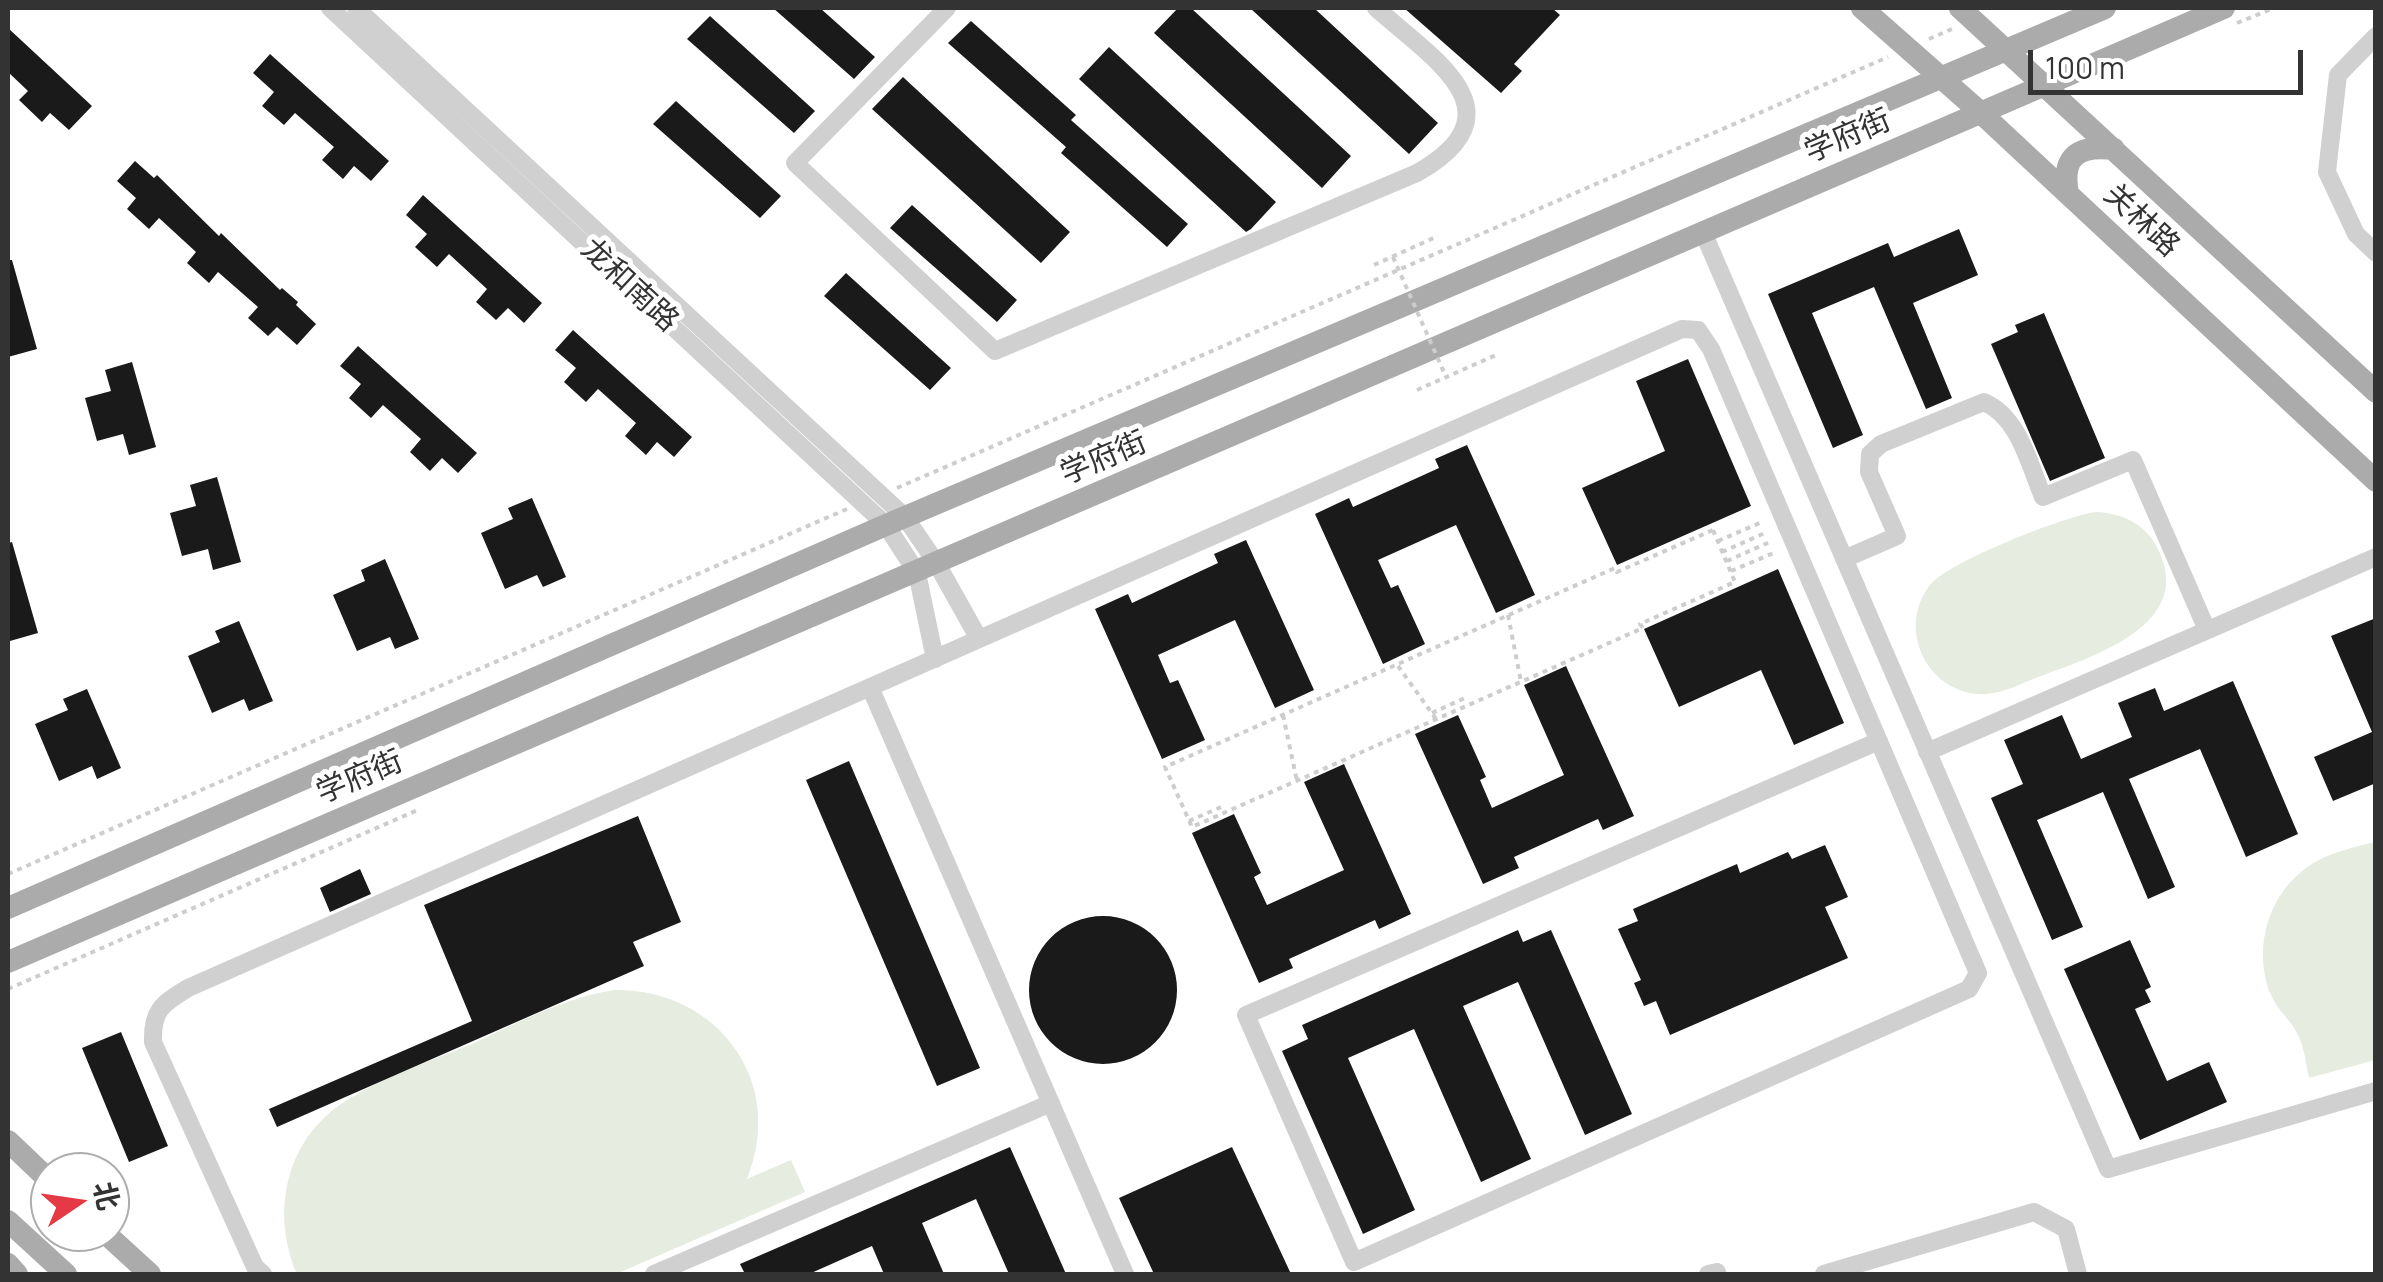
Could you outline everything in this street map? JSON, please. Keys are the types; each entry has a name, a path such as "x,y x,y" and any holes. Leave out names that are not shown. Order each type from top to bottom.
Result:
{"main road":[{"name":"关林路","path":"1862,8 1980,112 2376,481"},
{"name":"学府街","path":"8,908 896,521 2105,8"},
{"name":"学府街","path":"8,962 2224,8"},
{"name":"关林路","path":"1967,14 2376,392"},
{"path":"2068,194 2064,174 2079,152 2093,146 2114,148"},
{"path":"8,1141 30,1162"},
{"path":"8,1220 66,1274"},
{"path":"8,1234 48,1274"},
{"path":"126,1252 150,1274"},
{"path":"8,1264 16,1274"}],"street":[{"name":"龙和南路","path":"330,8 862,503 896,521"},
{"name":"龙和南路","path":"356,8 881,495 927,568 979,639"},
{"path":"946,8 795,163 995,351 1417,173 1445,157 1462,135 1468,106 1460,84 1376,8"},
{"path":"2376,36 2338,75 2327,172 2356,234 2376,253"},
{"path":"1703,232 2108,1170 2376,1091"},
{"path":"262,1274 255,1267 153,1042 152,1022 164,1003 188,988 1682,329 1698,330 1711,349 1879,740 1978,973 1968,989 1354,1262 1246,1015 1879,740"},
{"path":"1844,559 1897,536 1869,472 1870,454 1881,444 1984,402 2000,409 2010,422 2043,496 2133,460 2207,630"},
{"path":"1927,752 2376,556"},
{"path":"927,568 935,658"},
{"path":"870,687 1125,1274"},
{"path":"654,1274 1050,1104"},
{"path":"1824,1274 2034,1212 2066,1229 2078,1274"}],"path":[{"path":"881,495 1907,49 1967,14"},
{"path":"1374,265 1438,236"},
{"path":"1392,256 1446,377"},
{"path":"1417,390 1496,355"},
{"path":"8,874 862,503"},
{"path":"1718,542 1762,522"},
{"path":"1713,530 1718,542 1736,582 1640,624 1642,628 1192,828 1165,766 1508,615 1713,530"},
{"path":"1722,552 1767,532"},
{"path":"1727,561 1772,541"},
{"path":"1731,571 1776,552"},
{"path":"1508,615 1521,682"},
{"path":"1396,664 1436,719"},
{"path":"1432,713 1467,697"},
{"path":"1283,715 1296,781"},
{"path":"1189,821 1221,807"}],"shaded area":[{"path":"2096,512 2132,521 2158,549 2166,578 2161,602 2147,622 2099,653 2000,692 1977,694 1943,681 1922,653 1917,637 1920,602 1930,585 1959,564 2008,541"},
{"path":"2375,842 2375,1060 2309,1078 2299,1038 2274,1000 2265,976 2264,938 2269,919 2287,886 2301,872 2331,855"},
{"path":"615,990 652,994 684,1005 712,1024 734,1047 750,1076 758,1108 757,1143 747,1179 791,1160 805,1192 616,1274 297,1274 285,1226 289,1178 297,1155 326,1116 392,1076 560,1005"}],"building":[{"path":"773,8 820,8 875,57 854,79"},
{"path":"1178,8 1191,8 1351,156 1322,188 1154,33"},
{"path":"1250,8 1314,8 1438,123 1409,154"},
{"path":"1404,8 1552,8 1560,15 1514,64 1522,71 1501,93"},
{"path":"710,16 815,111 794,133 687,39"},
{"path":"971,21 1076,115 1071,120 1188,224 1167,247 1061,153 1066,147 948,43"},
{"path":"8,28 92,106 69,130 50,113 42,122 19,100 28,91 8,72"},
{"path":"1109,47 1276,202 1251,229 1246,232 1079,79"},
{"path":"270,54 389,161 371,181 354,166 343,179 322,160 334,147 295,113 284,125 262,106 274,92 253,73"},
{"path":"903,77 1070,232 1041,263 872,109"},
{"path":"676,101 781,196 760,218 653,124"},
{"path":"135,161 154,178 157,175 219,236 221,233 280,290 298,302 296,305 316,324 297,345 277,327 268,336 248,318 258,307 218,272 209,283 187,263 196,252 159,218 149,229 127,209 136,198 117,181"},
{"path":"423,195 542,303 524,323 508,308 496,320 476,302 487,289 449,254 437,267 415,247 427,234 406,215"},
{"path":"912,205 1017,300 997,322 890,228"},
{"path":"1959,229 1978,275 1913,303 1952,398 1926,409 1874,287 1812,313 1863,435 1833,448 1768,294 1888,243 1894,257"},
{"path":"8,260 12,260 37,349 8,357"},
{"path":"846,273 951,368 930,390 824,296"},
{"path":"2044,313 2105,458 2050,481 1991,344 2018,332 2015,325"},
{"path":"573,330 692,437 674,457 657,442 646,455 625,436 636,423 598,389 586,402 564,382 576,368 555,350"},
{"path":"358,346 477,453 458,473 442,458 430,471 410,452 421,439 383,405 371,418 349,398 361,384 340,366"},
{"path":"1688,359 1751,506 1617,565 1582,488 1665,451 1636,381"},
{"path":"132,362 156,447 129,455 123,434 97,441 85,398 111,391 105,370"},
{"path":"1467,445 1535,595 1496,613 1456,525 1378,560 1391,588 1398,585 1425,644 1383,664 1315,514 1349,498 1353,507 1439,468 1435,459"},
{"path":"217,477 241,562 213,570 208,549 182,556 170,513 196,506 190,485"},
{"path":"532,498 566,577 543,587 537,575 505,589 481,533 513,519 508,508"},
{"path":"1246,540 1314,690 1275,708 1235,620 1158,655 1170,683 1178,680 1205,740 1162,759 1095,609 1128,594 1132,603 1218,563 1214,554"},
{"path":"12,542 38,633 10,641 8,543"},
{"path":"385,559 419,639 395,649 390,637 357,651 333,595 365,581 361,570"},
{"path":"1778,569 1844,723 1794,745 1761,670 1679,707 1644,629"},
{"path":"2376,618 2376,783 2333,801 2314,757 2372,732 2331,636"},
{"path":"239,621 273,701 249,711 244,699 212,713 188,656 220,642 215,631"},
{"path":"1566,666 1634,816 1603,830 1598,819 1514,857 1519,868 1483,884 1415,734 1458,715 1486,777 1480,780 1492,808 1564,775 1524,685"},
{"path":"2233,681 2298,834 2246,857 2200,749 2129,779 2175,887 2148,899 2103,792 2037,820 2083,927 2052,940 1991,798 2023,784 2004,740 2062,715 2081,759 2132,737 2118,703 2155,688 2164,711"},
{"path":"87,689 121,768 97,779 92,766 59,781 35,724 68,710 63,699"},
{"path":"849,761 980,1068 937,1086 806,780"},
{"path":"1344,764 1411,914 1379,929 1375,920 1289,959 1293,968 1259,983 1192,833 1234,814 1261,873 1254,877 1267,905 1344,870 1304,782"},
{"path":"638,816 681,922 633,942 644,966 277,1127 269,1109 472,1021 424,905"},
{"path":"1825,845 1848,897 1825,907 1848,958 1670,1035 1656,1001 1644,1006 1634,983 1641,980 1618,929 1638,921 1633,909 1737,864 1740,873 1788,852 1792,859"},
{"path":"360,869 371,894 330,912 320,888"},
{"path":"1103,916 1131,922 1155,938 1171,962 1177,990 1171,1018 1155,1042 1131,1058 1103,1064 1075,1058 1051,1042 1035,1018 1029,990 1035,962 1051,938 1075,922"},
{"path":"1518,930 1523,942 1551,930 1632,1114 1585,1135 1518,982 1463,1006 1531,1159 1481,1182 1414,1029 1348,1058 1415,1210 1363,1234 1282,1051 1308,1039 1302,1025"},
{"path":"2130,940 2151,987 2145,990 2151,1002 2135,1009 2167,1081 2209,1062 2227,1102 2140,1140 2064,969"},
{"path":"121,1032 168,1146 130,1162 130,1152 125,1152 82,1048"},
{"path":"1010,1147 1066,1274 1009,1274 976,1199 922,1223 944,1274 884,1274 872,1246 809,1274 745,1274 740,1264"},
{"path":"1232,1147 1291,1274 1154,1274 1119,1198"}]}
